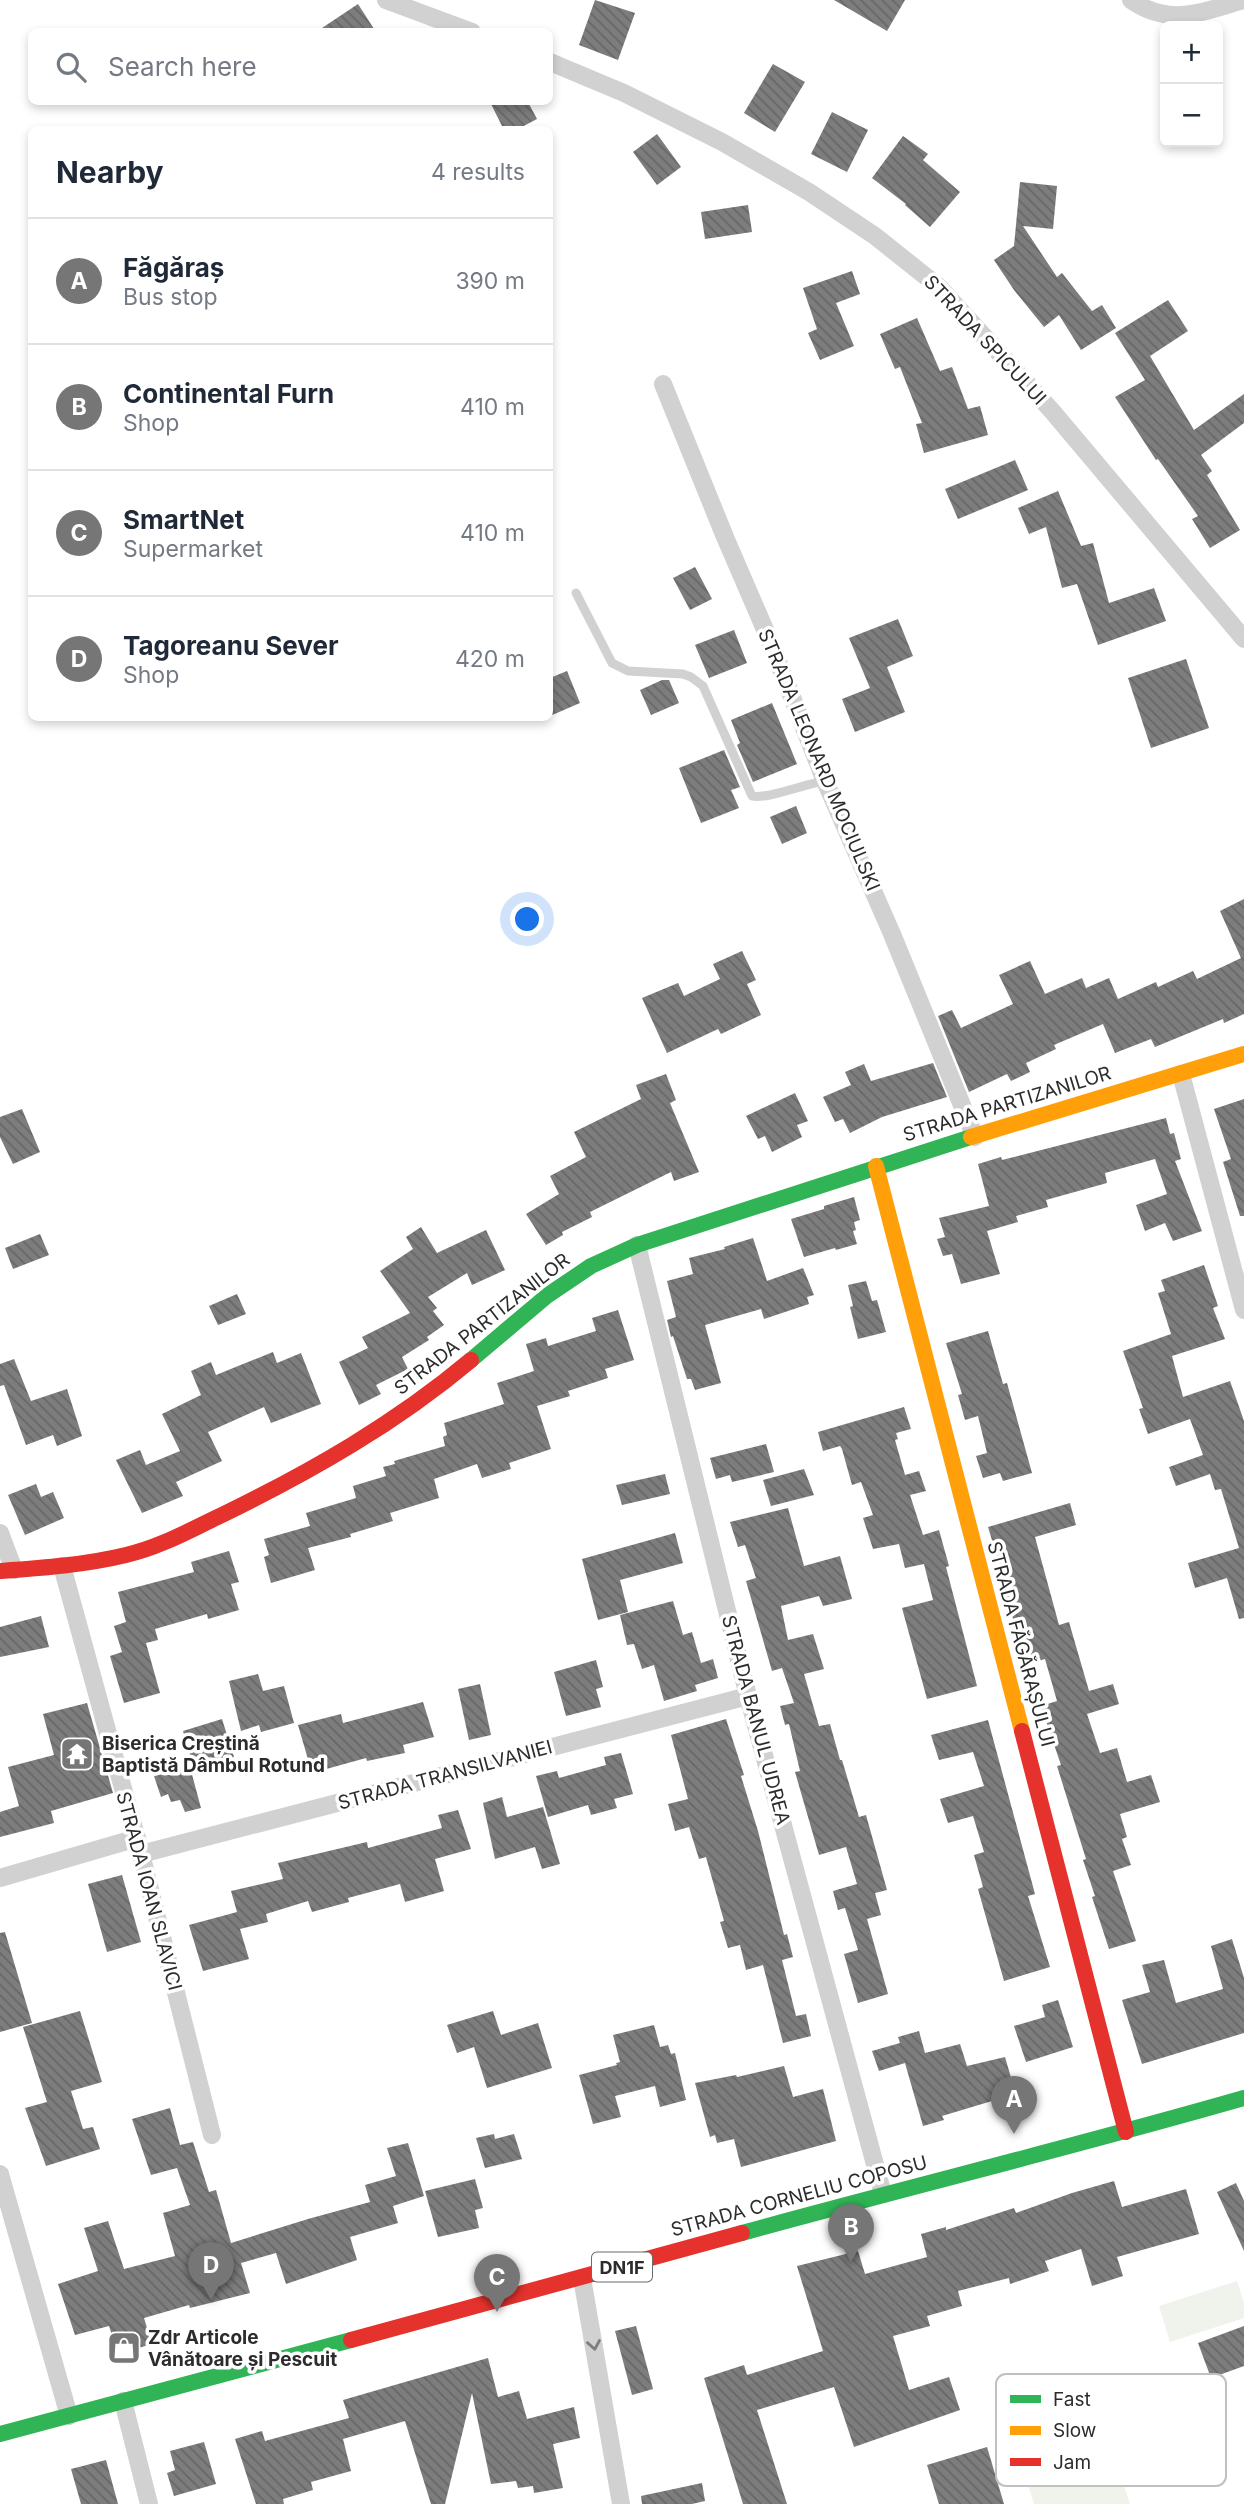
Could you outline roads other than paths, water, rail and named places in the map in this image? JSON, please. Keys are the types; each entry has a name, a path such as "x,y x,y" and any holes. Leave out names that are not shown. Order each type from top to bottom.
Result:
{"street":[{"path":"386,0 461,28"},
{"path":"1131,0 1157,14 1181,16 1244,0"},
{"name":"STRADA SPICULUI","path":"553,63 624,93 710,135 787,179 875,236 939,287 1052,411 1244,639"},
{"name":"STRADA LEONARD MOCIULSKI","path":"663,384 825,781 892,934 975,1137"},
{"name":"STRADA PARTIZANILOR","path":"7,1570 62,1566 127,1555 170,1540 261,1496 353,1446 437,1389 548,1295 592,1266 637,1245 876,1166 1244,1054"},
{"path":"1181,1073 1244,1310"},
{"name":"STRADA FĂGĂRAȘULUI","path":"876,1166 1126,2132"},
{"name":"STRADA BANUL UDREA","path":"637,1245 748,1696 883,2194"},
{"path":"0,1533 7,1570"},
{"name":"STRADA IOAN SLAVICI","path":"62,1566 139,1846 212,2135"},
{"name":"STRADA TRANSILVANIEI","path":"0,1878 748,1696"},
{"name":"STRADA CORNELIU COPOSU","path":"0,2434 1244,2098"},
{"path":"0,2174 69,2416"},
{"path":"582,2278 621,2504"},
{"path":"123,2401 149,2504"}],"lane":[{"path":"576,593 612,663 628,671 683,674 703,686 752,796 759,798 825,781"}],"place":[{"name":"Biserica Creștină Baptistă Dâmbul Rotund","path":"77,1754"},
{"name":"Făgăraș","path":"1014,2134"},
{"name":"Continental Furn","path":"851,2262"},
{"name":"Tagoreanu Sever","path":"211,2300"},
{"name":"SmartNet","path":"497,2312"},
{"name":"Zdr Articole Vânătoare și Pescuit","path":"124,2348"}]}
